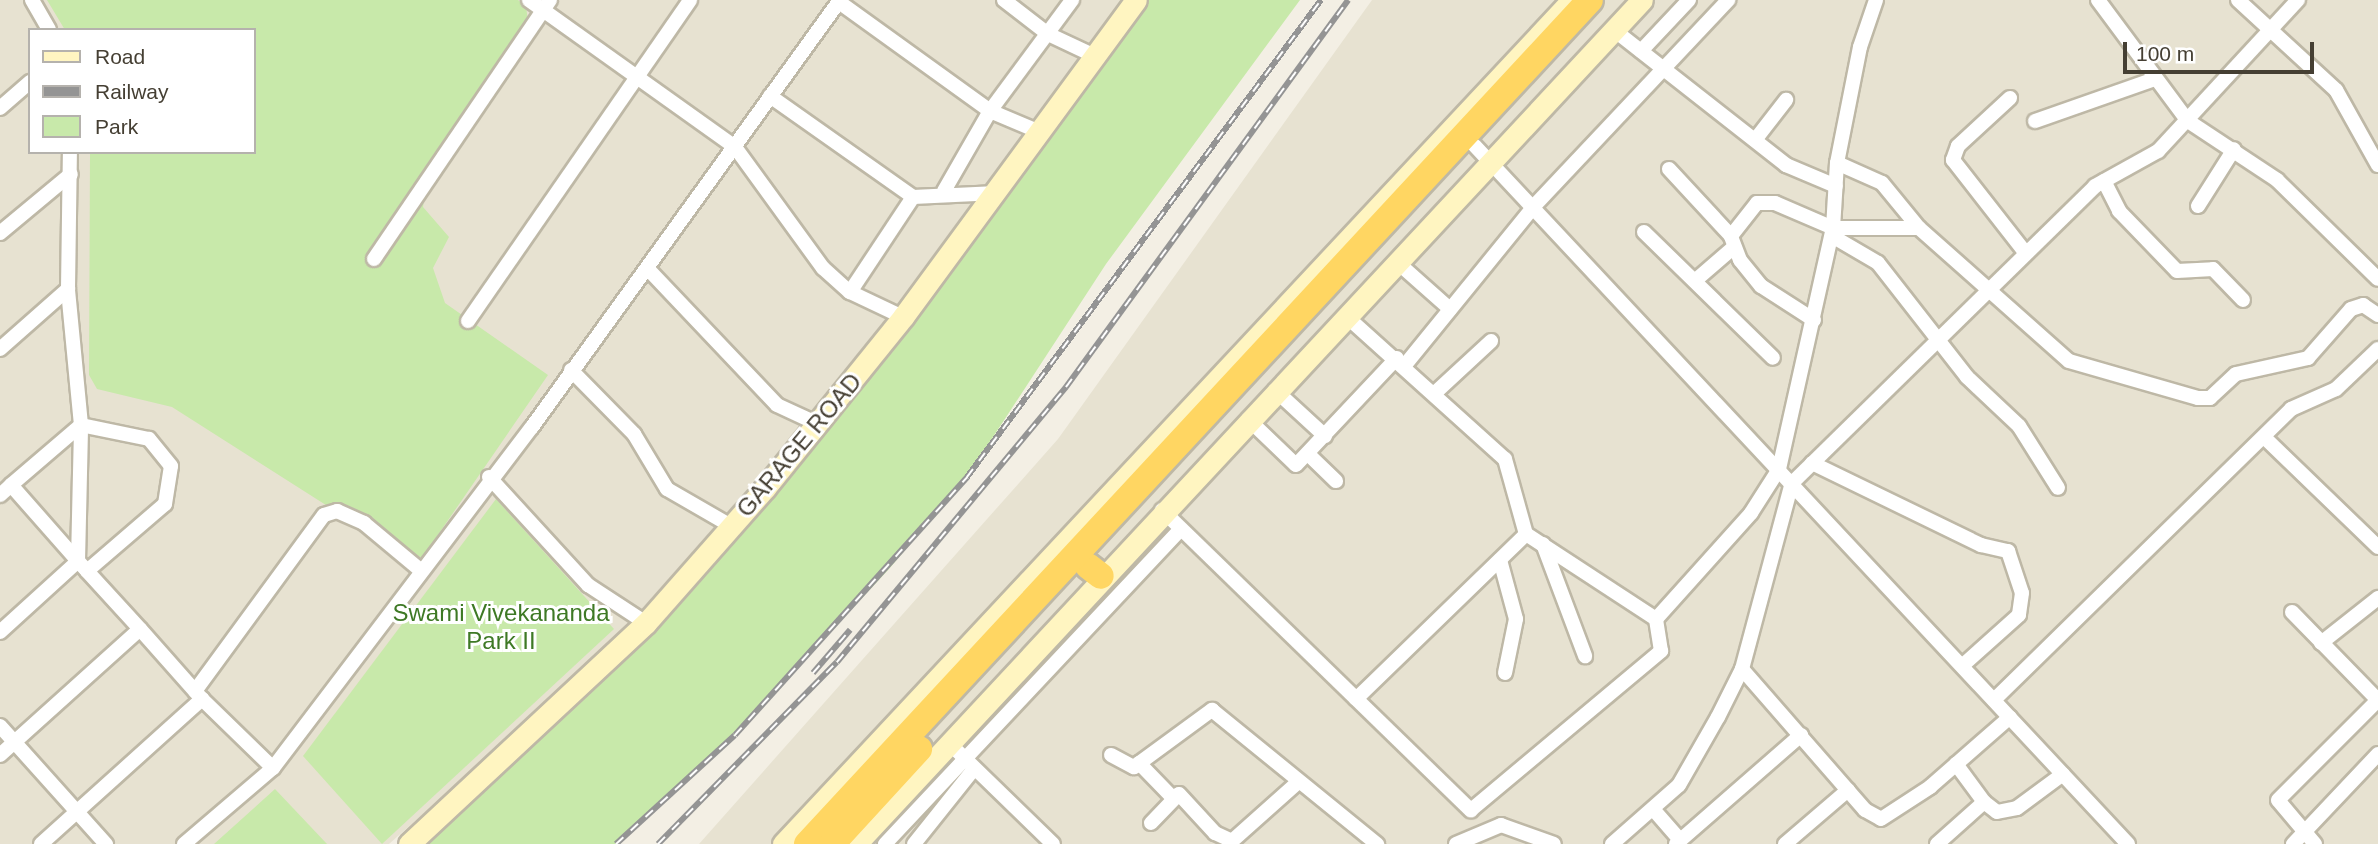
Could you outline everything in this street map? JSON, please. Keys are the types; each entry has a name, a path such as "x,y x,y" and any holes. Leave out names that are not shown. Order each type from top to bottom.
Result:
{"highway":[{"path":"807,844 1590,0"},
{"path":"832,844 1095,571 1484,154 1611,0"}],"street":[{"path":"32,0 48,28"},
{"path":"528,0 546,5 635,78 735,147 823,268 850,292 903,317"},
{"path":"468,321 690,0"},
{"path":"1004,0 1048,34 1095,56"},
{"path":"944,191 990,111 1073,0"},
{"name":"GARAGE ROAD","path":"409,844 646,623 732,526 903,317 997,193 1136,0"},
{"path":"783,844 1572,0"},
{"path":"856,844 949,743 1095,571 1162,510 1397,262 1484,154 1642,0"},
{"path":"1640,51 1689,0"},
{"path":"1248,419 1289,464 1308,454 1450,309 1535,205 1728,0"},
{"path":"1656,619 1751,513 1779,468 1833,232 1837,163 1860,47 1876,0"},
{"path":"2098,0 2152,80 2188,121 2234,149 2284,187 2378,279"},
{"path":"2238,0 2274,28 2336,90 2378,165"},
{"path":"1612,844 1685,777 1742,669 1792,483 2024,251 2104,181 2158,151 2298,0"},
{"path":"184,844 273,768 419,569 648,269 840,1 990,111 1040,132"},
{"path":"374,258 546,5"},
{"path":"1614,30 1795,171 1836,186"},
{"path":"2035,121 2152,80"},
{"path":"0,108 28,84"},
{"path":"770,96 912,197 944,191 997,193"},
{"path":"2010,98 1958,146 1953,160 2024,251"},
{"path":"1755,140 1786,100"},
{"path":"2198,206 2234,149"},
{"path":"70,154 68,289 82,425 82,566"},
{"path":"1484,154 1535,205 2128,844"},
{"path":"1837,163 1882,183 1919,228 1986,287 2043,344 2069,360 2204,399 2236,374 2308,358 2351,309 2363,305 2378,315"},
{"path":"1669,169 1732,241 1761,286 1814,320"},
{"path":"0,233 71,174"},
{"path":"2104,181 2119,211 2177,271 2213,270 2243,300"},
{"path":"850,292 912,197"},
{"path":"1697,279 1765,201 1833,232 1867,252 1936,338 2019,426 2059,488"},
{"path":"1833,232 1919,228"},
{"path":"1644,232 1697,279 1773,358"},
{"path":"1397,262 1450,309"},
{"path":"648,269 777,405 818,424"},
{"path":"0,349 68,289"},
{"path":"1346,316 1436,392 1505,459 1526,534 1656,619 1661,651 1471,810 1460,841"},
{"path":"1436,392 1491,341"},
{"path":"1994,700 2265,438 2291,409 2336,389 2378,349"},
{"path":"571,370 634,434 667,489 732,526"},
{"path":"1275,390 1325,436"},
{"path":"82,425 6,490 82,566 199,695 273,768"},
{"path":"0,632 165,504 171,466 149,439 82,425"},
{"path":"2265,438 2378,547"},
{"path":"1308,454 1336,481"},
{"path":"1812,463 1981,545 2008,551 2022,593 2019,615 1962,666"},
{"path":"489,477 588,585 646,623"},
{"path":"1162,510 1471,810"},
{"path":"41,844 199,695 324,515 337,511 364,523 419,569"},
{"path":"885,844 968,765 1181,529"},
{"path":"1356,699 1526,534"},
{"path":"1543,544 1585,656"},
{"path":"1500,560 1516,619 1505,673"},
{"path":"2321,643 2378,598"},
{"path":"2292,612 2378,700 2278,800 2315,844"},
{"path":"0,755 140,629"},
{"path":"1742,669 1848,790 1881,819 1956,764 2010,717"},
{"path":"1111,755 1128,767 1139,764 1212,710 1296,784 1377,844"},
{"path":"0,726 106,844"},
{"path":"1653,809 1678,842 1801,735"},
{"path":"949,743 968,765 1053,844"},
{"path":"2292,844 2378,754"},
{"path":"1139,764 1172,797 1186,797 1227,842 1240,838 1296,784"},
{"path":"1956,764 1984,802 1997,812 2017,808 2063,774"},
{"path":"914,844 968,765"},
{"path":"1785,844 1848,790"},
{"path":"1151,823 1172,797"},
{"path":"1937,844 1984,802"},
{"path":"1460,841 1501,825 1554,844"}],"shaded area":[{"path":"0,0 1123,0 755,495 596,661 389,844 0,844"},
{"path":"1372,0 2378,0 2378,844 699,844 1058,439"}],"green space":[{"path":"47,0 518,0 526,6 529,29 428,168 423,207 449,237 433,268 445,303 548,375 422,558 362,528 172,407 97,389 89,375 90,154 256,154 256,28 64,28"},
{"path":"1136,0 1300,0 1106,264 967,477 889,569 735,735 616,844 408,844 731,526"},
{"name":"Swami Vivekananda Park II","path":"496,499 614,629 382,844 303,756"},
{"path":"275,789 327,844 214,844"}],"railway":[{"path":"616,844 735,735 967,477 1321,0"},
{"path":"658,844 837,662 1066,387 1348,0"},
{"path":"813,673 850,630"}]}
